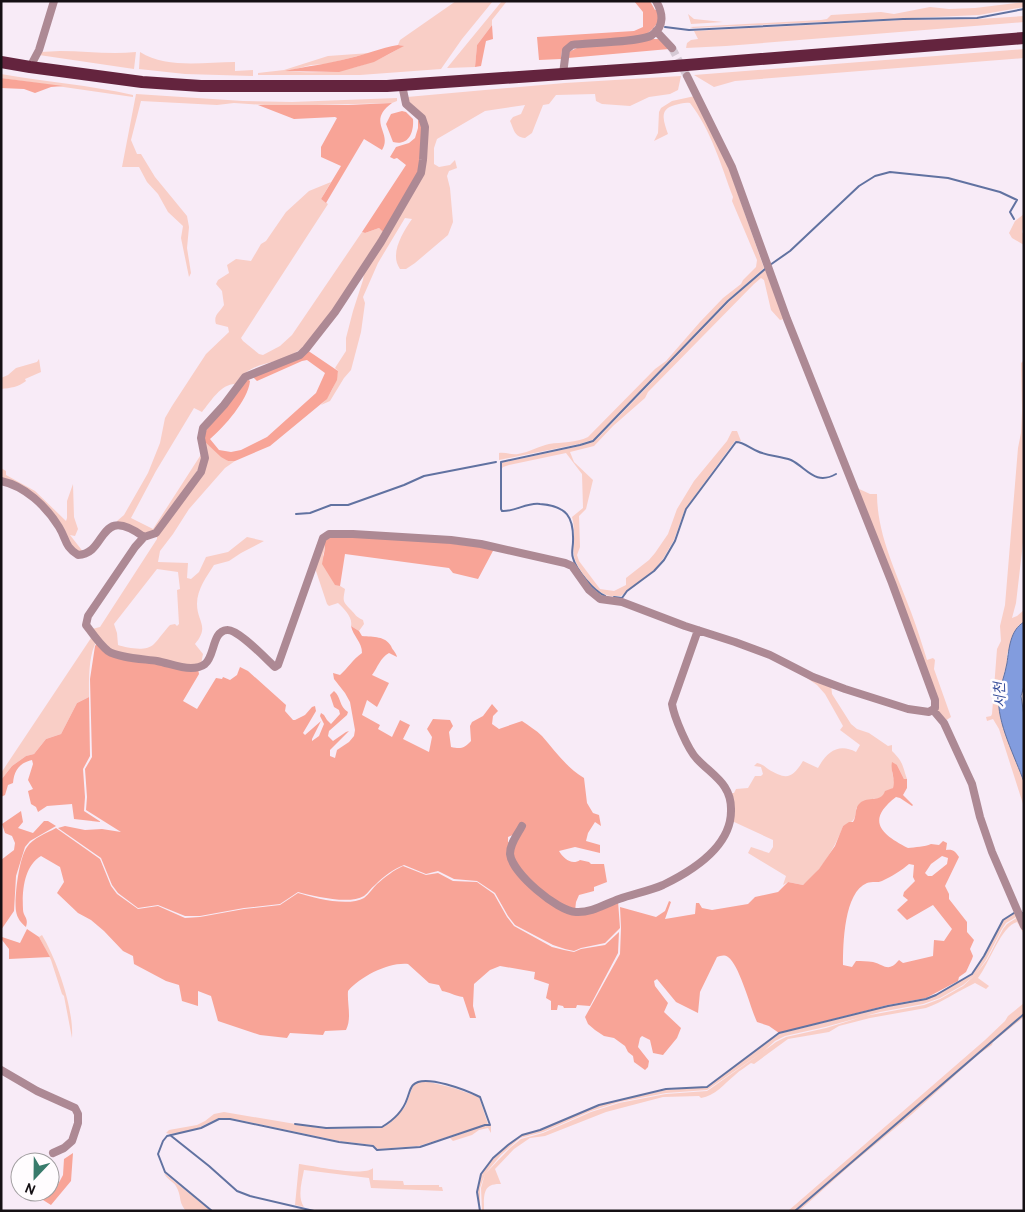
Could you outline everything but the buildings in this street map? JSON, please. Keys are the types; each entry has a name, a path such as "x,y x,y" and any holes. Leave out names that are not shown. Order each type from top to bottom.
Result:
{"highway":[{"path":"1,62 30,68 142,82 201,86 402,86 1024,38"}],"street":[{"path":"30,68 39,50 54,1"},
{"path":"563,74 566,50 572,45 639,39 651,36 660,26 663,17 656,1"},
{"path":"656,31 672,48"},
{"path":"687,76 732,167 787,319 892,583 935,700 933,710 944,724 972,784 992,852 1024,926"},
{"path":"402,86 406,104 422,118 425,127 424,160 417,182 381,242 335,312 306,349 300,355 245,377 224,405 203,428 201,438 205,458 201,472 156,533 144,537 135,547 93,608 86,625 106,650 114,654 177,667 199,668 205,665 216,637 226,630 233,631 275,666 278,665 323,538 330,534 451,540 481,544 565,563 572,566 589,590 600,599 622,602 735,642 770,655 813,677 845,689 908,709 929,712 933,710"},
{"path":"1,481 11,483 24,490 38,502 58,526 66,545 78,555 87,553 104,532 118,525 125,525 144,537"},
{"path":"522,826 512,845 510,854 513,862 533,887 546,898 563,909 575,912 597,908 662,885 704,861 725,833 731,812 730,796 709,769 696,758 673,713 672,704 698,630"},
{"path":"1,1070 37,1091 75,1108 78,1114 78,1123 72,1141 64,1148 53,1152"}],"shaded area":[{"path":"456,1 493,1 462,39 441,69 360,75 258,75 258,73 284,70 328,56 370,53 288,71 318,72 360,66 403,46 398,45 400,40"},
{"path":"502,1 507,1 492,20 492,25 477,45 475,67 447,68"},
{"path":"634,1 650,1 655,10 658,9 661,17 645,35 562,50 561,59 539,60 537,37 634,31 643,27 643,12"},
{"path":"1024,2 1024,7 979,15 690,27 821,20 827,19 831,15 881,12 894,14 930,7 949,9 975,8"},
{"path":"688,14 694,19 723,22 691,24"},
{"path":"1024,16 1024,22 686,48 687,43 691,40 698,39 694,31"},
{"path":"492,25 493,39 486,41 481,66 475,67 477,45"},
{"path":"659,39 669,49 568,58 569,52 587,45"},
{"path":"398,45 404,46 374,62 339,72 285,71 342,60"},
{"path":"1024,49 1024,58 735,81 714,87 694,75"},
{"path":"41,52 136,52 134,69 39,55"},
{"path":"140,52 162,61 174,63 235,62 235,71 253,70 253,76 185,74 139,69"},
{"path":"1,74 100,89 133,95 133,97 1,78"},
{"path":"681,76 678,90 670,94 649,97 630,106 602,104 596,101 595,94 556,95 549,104 543,105 532,133 525,138 516,134 510,121 513,117 521,114 525,105 485,111 437,139 434,148 434,164 439,167 450,165 455,160 457,168 449,171 447,176 453,222 448,235 415,263 406,269 400,269 396,257 398,243 412,219 405,218 378,263 363,297 365,303 361,332 351,370 330,401 321,405 332,390 338,371 335,368 346,351 346,338 364,273 426,160 428,125 425,117 408,101 407,97 565,83"},
{"path":"1,78 63,86 51,87 35,93 24,89 1,88"},
{"path":"136,94 243,101 292,102 397,98 397,101 392,103 279,106 141,101 131,140 137,154 141,154 155,177 187,216 189,227 187,248 191,273 189,277 181,238 183,226 168,212 139,167 122,167"},
{"path":"695,96 728,166 764,268 728,300 597,437 579,444 499,460 499,453 518,454 549,444 588,437 655,369 666,361 700,322 723,298 741,284 756,267 757,260 732,201 733,197 715,148 704,125 690,103 675,105 666,110 664,116 668,134 654,141 658,133 659,112 661,108 672,101"},
{"path":"392,103 381,116 380,121 385,138 382,150 364,139 326,203 321,199 341,166 321,157 321,147 337,118 294,119 258,105 348,105"},
{"path":"402,111 406,112 413,119 413,129 407,140 398,143 393,142 386,124 391,114"},
{"path":"418,117 423,126 419,174 384,233 379,228 365,233 362,232 406,165 397,158 390,157 396,147 409,143 415,138 418,128"},
{"path":"331,182 321,199 328,204 241,338 243,341 263,355 280,346 292,335 362,232 365,233 379,228 384,233 317,332 306,345 289,356 250,370 235,384 221,390 202,412 194,408 156,471 131,518 153,529 202,453 201,465 160,526 146,535 119,523 117,521 124,515 148,473 160,443 165,418 206,354 229,332 228,327 216,324 215,321 216,316 224,305 222,291 216,284 218,280 229,273 227,265 236,259 251,261 261,244 266,241 286,212 309,191"},
{"path":"1024,214 1022,232 1024,235 1024,245 1012,238 1009,233 1015,221"},
{"path":"765,269 784,319 780,320 771,310 764,280 761,278 648,392 645,398 613,426 594,446 570,452 574,462 593,480 586,509 579,516 580,547 577,555 579,561 600,589 614,591 626,585 626,578 655,553 668,534 677,509 694,481 727,441 732,431 737,431 741,441 735,441 685,509 674,540 654,570 621,596 611,596 598,591 589,582 575,560 572,517 583,508 582,474 566,453 509,465 501,470 501,463 580,446 598,438 729,302"},
{"path":"307,350 338,371 337,380 327,399 270,446 235,461 228,461 221,457 204,441 205,432 246,378 250,381 240,405 222,428 210,439 219,450 231,452 241,450 267,437 316,393 325,373 307,360 257,381 251,375"},
{"path":"39,359 41,372 25,379 26,381 17,386 1,389 1,378 16,368 37,362"},
{"path":"1024,360 1024,534 1016,603 1012,618 1024,610 1024,622 1018,626 1007,654 1000,718 1024,782 1024,807 999,729 993,719 987,721 986,717 992,714 997,649 1001,641 1000,626 1005,605 1018,448 1021,433 1021,363"},
{"path":"204,441 228,461 235,461 225,468 189,509 160,551 158,562 188,563 187,578 191,579 199,572 206,557 228,552 247,537 264,541 229,561 214,565 203,583 197,598 202,633 195,644 203,654 201,664 193,667 112,651 92,629 100,627 157,539 157,534 202,476","holes":["157,569 178,572 180,589 177,590 179,624 177,626 175,624 170,625 154,644 146,648 118,645 114,624"]},
{"path":"1,468 6,471 6,475 35,491 66,521 67,501 73,484 74,517 78,529 75,536 70,535 84,553 75,551 40,500 1,478"},
{"path":"855,487 870,494 877,494 880,524 889,554 927,660 933,658 935,660 934,669 951,717 945,721 938,711"},
{"path":"328,537 409,538 494,549 478,579 453,573 449,568 345,554 340,586 335,585 322,564 325,548 324,541"},
{"path":"324,541 323,555 337,584 345,589 345,603 363,620 364,624 359,631 351,626 349,616 338,603 329,606 327,604 315,568"},
{"path":"351,626 359,631 362,636 386,640 397,657 389,653 386,655 372,675 389,683 377,707 367,700 362,715 380,725 378,729 392,737 400,720 410,725 403,739 429,752 432,737 427,729 433,719 450,720 453,726 449,732 451,747 462,748 471,741 470,726 472,722 483,716 492,704 498,711 493,716 492,724 499,729 522,721 540,734 567,764 584,778 587,803 593,813 599,815 601,826 595,822 588,833 586,841 600,845 600,853 575,847 559,851 565,859 571,862 580,860 591,864 604,864 607,882 594,887 594,891 579,895 575,911 557,905 549,899 517,867 513,858 512,848 523,826 520,826 515,834 508,837 508,842 511,843 509,856 514,864 544,899 568,913 587,913 618,901 620,928 605,943 574,951 553,945 515,925 495,893 477,881 454,879 438,871 426,874 404,865 388,874 364,896 358,899 331,899 298,892 280,904 200,916 185,916 158,905 138,908 118,893 112,885 101,858 58,828 65,826 85,830 102,829 121,832 86,810 85,769 92,757 90,679 95,646 98,642 107,653 113,656 188,670 198,669 199,674 183,701 197,709 216,678 222,679 223,677 230,680 237,675 240,667 248,671 286,705 285,711 293,720 305,715 315,706 316,711 303,733 305,735 321,721 312,741 319,736 324,724 320,716 321,713 331,724 340,714 339,710 334,707 330,695 334,691 348,712 329,731 328,736 333,741 349,731 330,750 330,756 335,758 337,750 349,742 354,736 355,730 350,702 334,679 333,673 340,675 362,653 361,646"},
{"path":"89,632 97,641 91,660 89,697 77,703 61,734 46,739 34,754 26,756 12,766 1,780 1,773 91,638"},
{"path":"801,674 831,684 832,694 851,724 888,746 892,745 892,751 901,761 907,779 904,779 897,765 892,772 895,784 893,788 880,798 873,799 856,808 853,820 843,826 832,850 815,874 803,885 788,882 783,885 786,876 748,853 751,847 769,853 773,847 773,840 732,821 731,793 734,793 736,789 748,788 755,776 763,774 761,767 754,766 757,763 780,775 788,776 803,761 818,768 833,751 844,748 856,752 860,745 840,730 843,726 825,694 817,685"},
{"path":"89,697 90,756 83,769 84,811 101,822 74,819 72,804 47,806 38,812 36,807 31,804 28,791 33,789 28,780 33,764 32,760 18,768 13,783 8,785 5,795 1,797 1,780 12,766 26,756 34,754 46,739 61,734 77,703"},
{"path":"892,762 897,765 904,779 907,779 907,788 903,795 913,805 896,797 887,805 881,813 879,820 884,832 908,848 931,844 939,845 943,841 947,843 946,850 954,851 959,857 945,886 949,899 967,922 967,932 974,940 970,949 973,956 972,959 966,972 959,977 958,981 926,998 888,1005 779,1033 769,1026 757,1022 737,969 728,957 717,957 700,992 698,1013 676,1002 657,979 654,981 655,986 668,1003 664,1012 681,1028 677,1038 663,1055 653,1053 650,1040 642,1036 640,1038 638,1047 649,1061 648,1067 645,1070 634,1062 633,1056 625,1046 614,1038 604,1036 588,1024 585,1017 620,954 620,907 656,917 665,911 669,901 671,902 665,919 695,914 696,903 699,903 702,908 712,910 748,904 755,897 778,892 788,882 803,885 819,869 835,846 843,826 853,822 860,803 881,797 885,791 893,788","holes":["942,856 948,858 947,864 932,876 928,876 925,873 931,864","909,864 914,865 913,877 915,881 904,892 903,896 908,900 897,910 907,920 933,905 952,929 944,941 934,940 933,956 903,963 899,960 889,967 864,961 856,961 852,967 843,965 846,920 849,907 859,888 867,883 882,881"]},
{"path":"21,811 23,822 18,828 33,833 44,821 48,821 56,826 30,841 25,847 16,876 14,911 1,930 1,860 14,850 15,843 12,836 5,833 2,824"},
{"path":"56,828 100,859 111,886 117,894 138,909 158,906 185,918 280,905 298,893 331,901 357,901 364,898 383,879 403,866 426,875 438,873 453,881 477,882 494,894 514,926 552,947 574,952 605,945 619,932 618,953 590,1006 577,1005 576,1008 564,1008 558,1005 557,1010 551,1010 551,1001 546,998 549,984 534,979 535,972 500,966 490,970 474,984 473,1006 476,1018 470,1018 463,997 442,991 439,985 429,983 408,964 400,964 392,965 368,975 348,991 349,1016 346,1030 325,1031 323,1035 290,1033 287,1038 260,1035 218,1021 211,996 198,991 198,1006 182,1001 179,985 166,981 134,964 133,956 123,951 104,931 91,920 78,913 57,893 64,882 60,867 41,856 35,860 25,879 23,912 27,921 26,927 22,924 17,914 16,897 19,869 24,852 33,841"},
{"path":"1017,913 1018,916 1006,923 986,960 976,974 963,985 940,998 923,1004 880,1012 785,1036 775,1041 764,1051 707,1090 666,1093 619,1102 591,1111 543,1132 520,1138 501,1155 485,1174 480,1188 480,1211 477,1192 481,1174 493,1159 522,1135 540,1130 607,1103 666,1090 707,1087 779,1034 889,1006 927,999 936,995 973,974 985,956 1003,920"},
{"path":"1018,917 1024,928 1024,934 1017,922 1006,930 978,978 989,986 986,989 975,983 926,1008 870,1018 839,1026 829,1032 788,1039 754,1064 751,1063 741,1070 719,1089 706,1097 663,1097 606,1112 545,1136 530,1138 514,1149 495,1169 501,1184 495,1184 487,1188 484,1196 484,1211 482,1211 481,1188 485,1174 521,1139 543,1133 591,1112 619,1103 666,1094 707,1091 776,1042 786,1037 826,1028 865,1016 924,1005 940,999 963,986 976,974 987,960 1003,929"},
{"path":"27,929 39,937 50,957 9,959 9,949 2,940 2,937 20,943"},
{"path":"42,935 59,971 70,1013 72,1038 64,996 51,960 39,937"},
{"path":"1024,1003 1024,1013 794,1211 788,1211 985,1040 1008,1016"},
{"path":"1024,1015 911,1115 799,1211 796,1211"},
{"path":"425,1081 454,1088 479,1097 488,1124 419,1146 378,1149 373,1145 339,1141 230,1118 219,1118 189,1131 166,1133 169,1130 197,1125 214,1114 224,1112 325,1129 382,1128 390,1123 405,1107 413,1086"},
{"path":"485,1125 491,1125 491,1133 488,1128 453,1141 450,1138"},
{"path":"73,1153 71,1181 60,1194 60,1181 63,1175 64,1159"},
{"path":"299,1164 350,1171 373,1168 373,1180 403,1181 404,1185 439,1185 443,1191 371,1188 369,1178 304,1170 300,1194 304,1207 295,1205"},
{"path":"164,1173 211,1211 186,1211 176,1186"}],"water":[{"name":"서천","path":"1024,622 1024,686 1021,696 1024,716 1024,782 1003,728 999,707 1011,640 1019,625"}],"waterway":[{"path":"665,27 689,30 903,19 977,18 1024,9"},
{"path":"770,265 790,251 859,186 875,176 890,172 948,178 1000,192 1017,200 1010,212 1014,219"},
{"path":"605,596 591,585 575,563 572,554 572,526 567,514 563,510 549,505 535,504 502,511 501,462 593,441 728,301 765,269"},
{"path":"614,597 622,598 627,591 654,571 664,560 675,541 686,509 736,442 761,453 791,460 817,477 829,477 836,474"},
{"path":"296,514 310,513 331,505 348,505 424,476 496,462"},
{"path":"480,1211 477,1192 481,1174 493,1158 522,1135 540,1130 599,1105 666,1089 707,1087 779,1033 888,1006 926,999 936,995 972,974 1003,920 1014,913"},
{"path":"795,1211 1024,1014"},
{"path":"212,1211 165,1172 158,1154 167,1136 201,1128 219,1119 230,1119 339,1142 373,1146 377,1150 420,1147 490,1125 480,1097 446,1084 426,1081 413,1085 400,1112 382,1127 326,1128 295,1124"},
{"path":"170,1135 237,1191 250,1196 314,1211"}],"tunnel":[{"path":"672,48 687,76"}]}
